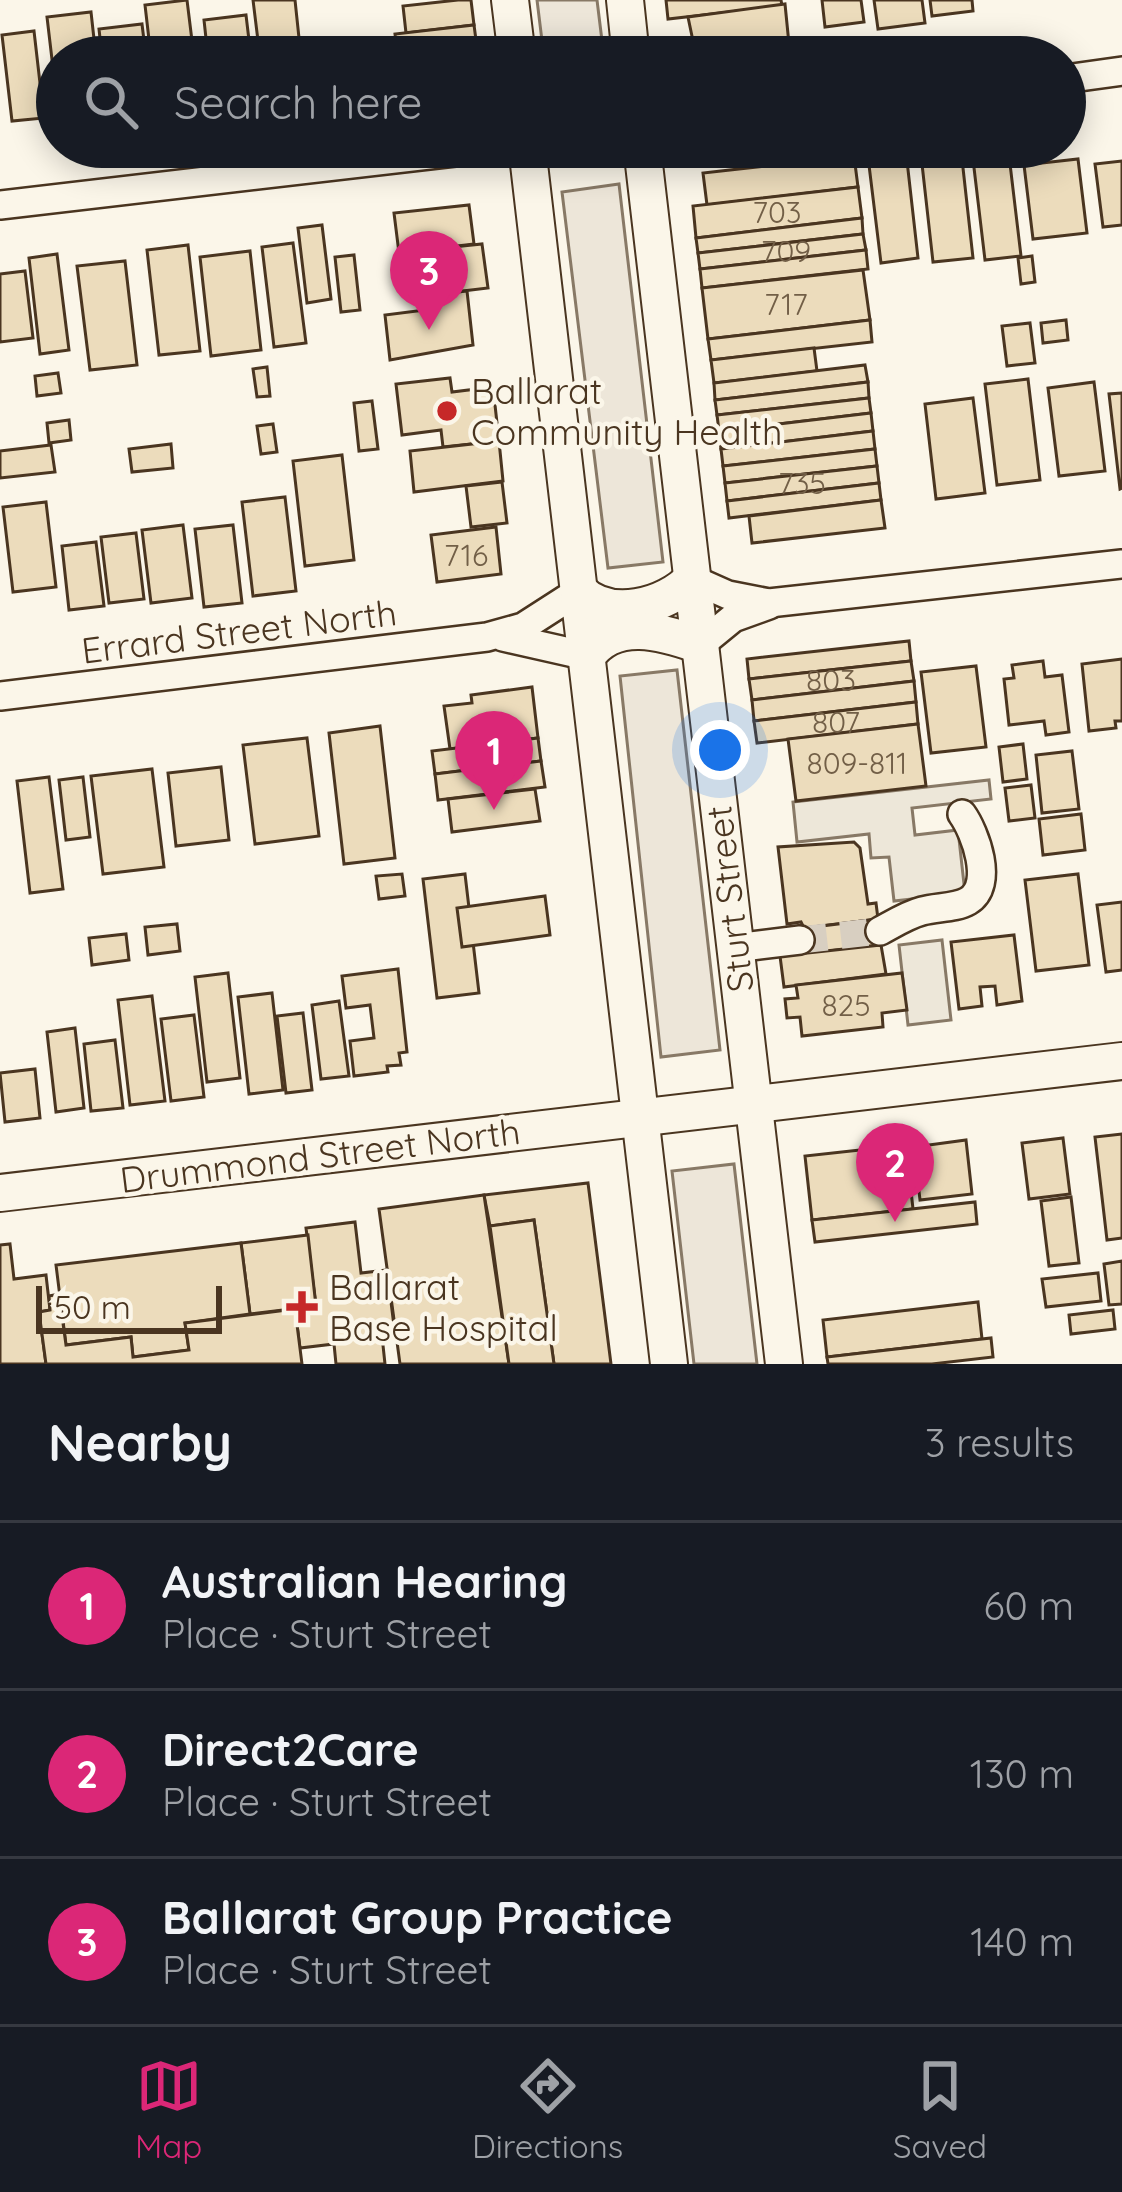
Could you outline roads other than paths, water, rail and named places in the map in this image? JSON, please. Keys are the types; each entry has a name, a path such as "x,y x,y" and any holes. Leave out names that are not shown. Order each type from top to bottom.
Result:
{"main road":[{"path":"510,0 514,36"},
{"path":"625,0 629,36"},
{"path":"529,168 669,1364"},
{"name":"Sturt Street","path":"644,168 784,1364"},
{"path":"579,591 596,603 625,608 662,601 692,579"},
{"path":"586,656 606,639 646,630 700,645"},
{"name":"Drummond Street North","path":"0,1193 1122,1061"}],"street":[{"path":"1086,76 1122,71"},
{"path":"0,205 318,168"},
{"path":"700,645 733,619 779,603 1122,564"},
{"path":"692,579 741,598 779,603"},
{"name":"Errard Street North","path":"0,696 487,637 527,625 579,591"},
{"name":"Errard Street North","path":"487,637 523,639 586,656"},
{"path":"880,931 915,912 967,902 976,894 980,875 974,831 962,814"},
{"path":"735,948 800,940"}],"tunnel":[{"path":"800,940 880,931"}],"place":[{"name":"Ballarat Group Practice","path":"429,330"},
{"name":"Ballarat Community Health","path":"447,411"},
{"name":"Australian Hearing","path":"494,810"},
{"name":"Direct2Care","path":"895,1222"},
{"name":"Ballarat Base Hospital","path":"302,1307"}]}
